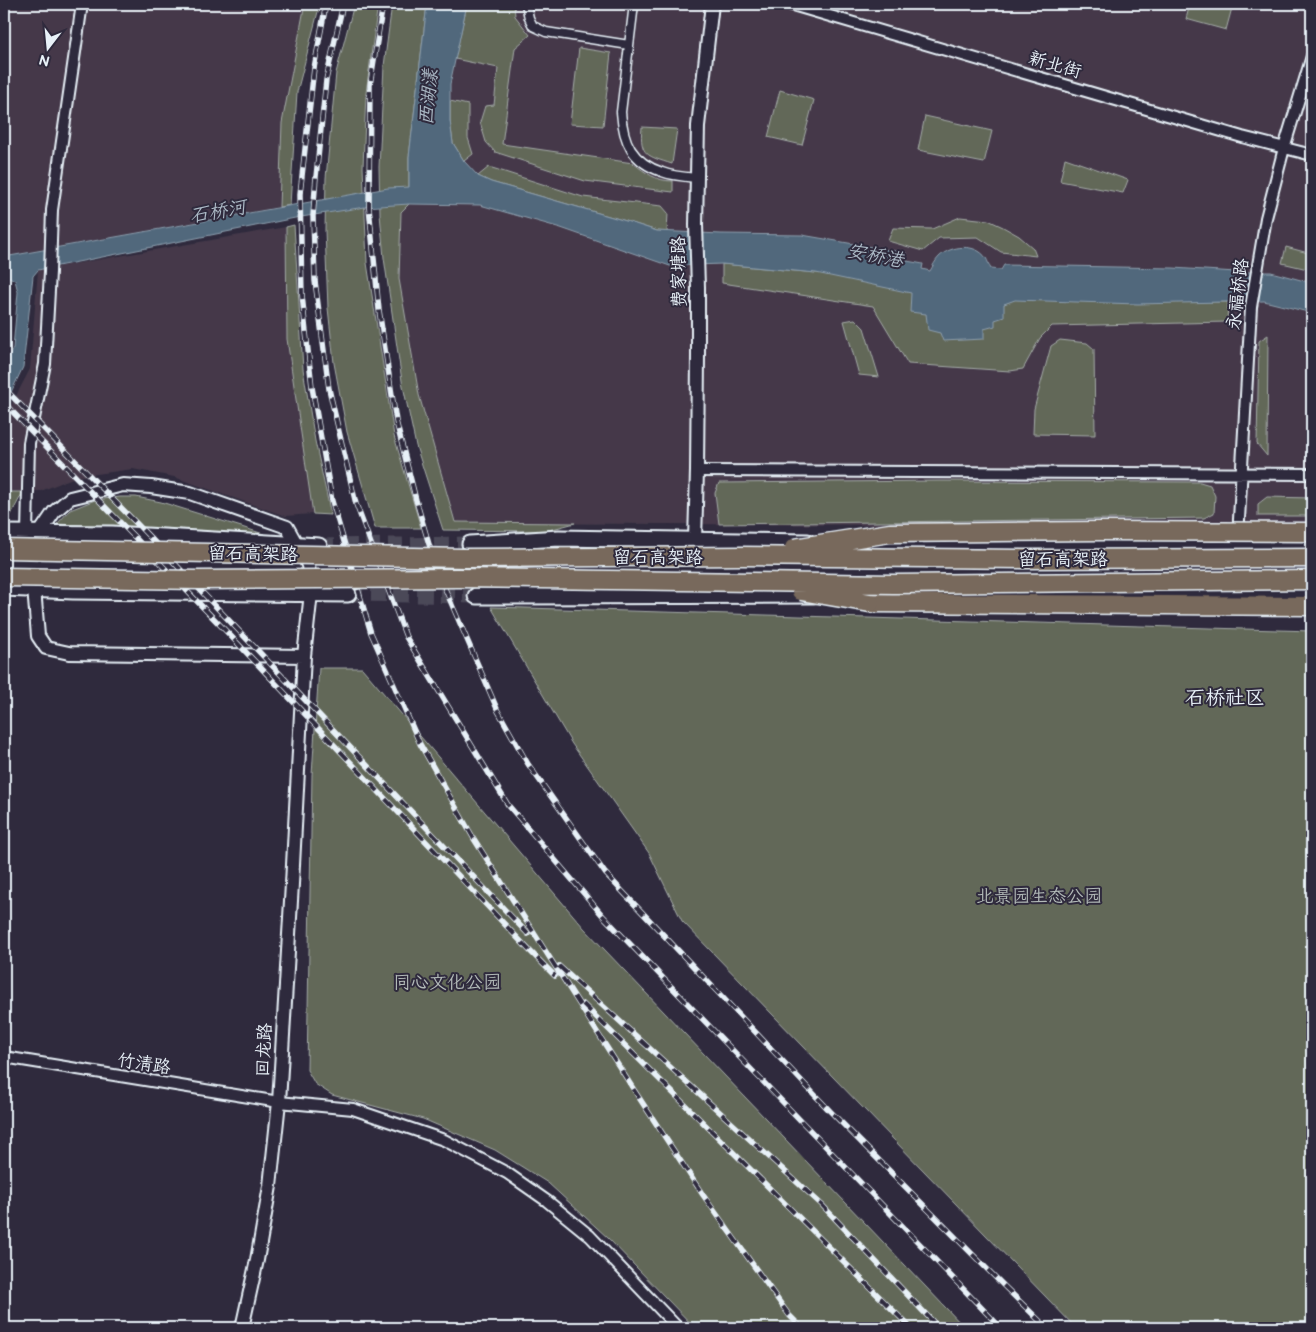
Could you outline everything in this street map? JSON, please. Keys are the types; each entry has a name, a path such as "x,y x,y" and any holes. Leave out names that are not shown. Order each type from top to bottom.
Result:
{"highway":[{"path":"742,556 890,534 1102,531 1312,532"},
{"name":"留石高架路","path":"4,549 464,558 742,556 1023,559 1312,558"},
{"name":"留石高架路","path":"4,578 36,583 459,578 894,584 1312,580"},
{"path":"746,582 870,603 1312,606"}],"main road":[{"path":"4,534 112,534 319,546"},
{"path":"470,544 559,538 822,542 1312,543"},
{"path":"4,588 36,583 73,591 348,594"},
{"path":"476,596 1312,592"}],"street":[{"path":"33,534 29,443 45,364 52,210 82,4"},
{"path":"526,4 529,18 534,26 546,32 629,45"},
{"path":"634,4 621,112 622,128 631,151 641,162 662,172 697,178"},
{"name":"费家塘路","path":"695,540 697,471 697,178 699,121 712,4"},
{"name":"新北街","path":"789,4 1206,126 1312,155"},
{"name":"永福桥路","path":"1238,543 1249,355 1249,314 1266,218 1284,148 1312,56"},
{"path":"697,471 1312,474"},
{"name":"回龙路","path":"33,534 70,498 122,485 151,487 190,493 287,527 308,565 311,593 304,656 279,1102 270,1186 257,1260 242,1328"},
{"path":"36,583 38,636 46,648 69,653 304,656"},
{"name":"竹清路","path":"4,1057 279,1102 353,1109 444,1140 507,1173 547,1201 590,1236 678,1328"}],"shaded area":[{"path":"4,4 317,4 282,123 279,207 4,257"},
{"path":"442,4 1312,4 1312,527 455,523 419,395 399,279 401,212 409,204"},
{"path":"286,227 287,339 313,514 285,516 174,477 133,469 75,477 41,491 4,492 4,422 30,369 38,270"}],"green space":[{"path":"305,4 320,4 297,92 290,205 279,207 282,123"},
{"path":"354,4 378,4 366,93 363,167 367,263 394,436 421,528 375,528 347,432 334,363 328,308 325,230 326,178 336,73"},
{"path":"392,4 427,4 409,157 409,204 401,212 399,279 419,395 455,522 575,523 545,531 443,530 416,446 402,381 384,258 380,214 379,167 384,66"},
{"path":"467,4 514,4 515,16 530,35 515,48 502,144 633,163 656,178 673,181 673,192 585,181 495,152 486,142 480,122 485,106 494,105 498,68 455,59"},
{"path":"1190,4 1233,4 1226,30 1186,19"},
{"path":"579,48 611,53 603,126 570,124"},
{"path":"780,90 814,100 802,145 768,137"},
{"path":"450,101 468,105 468,138 473,154 464,161 453,143"},
{"path":"925,116 992,131 984,163 918,150"},
{"path":"642,127 677,129 672,164 647,153 642,144"},
{"path":"1065,158 1128,180 1123,193 1060,181"},
{"path":"489,167 583,197 662,206 668,213 667,232 657,231 491,182 478,176"},
{"path":"960,217 988,220 1003,227 1019,236 1033,248 1036,256 1001,252 978,237 939,238 923,251 888,241 893,228 932,229"},
{"path":"294,225 303,369 315,441 331,515 313,514 287,339 286,227"},
{"path":"1286,247 1312,254 1312,270 1282,263"},
{"path":"722,264 816,273 915,278 926,314 984,329 1004,304 1013,299 1228,302 1227,322 1052,326 1040,338 1023,369 1010,371 908,364 873,306 722,283"},
{"path":"855,319 864,328 879,377 859,375 844,321"},
{"path":"1268,335 1267,456 1257,444 1259,341"},
{"path":"1060,340 1087,343 1094,349 1095,435 1033,434 1034,409 1051,346"},
{"path":"939,481 1200,482 1210,485 1215,496 1214,513 1204,518 719,524 715,493 719,483"},
{"path":"4,492 23,492 6,524 4,524"},
{"path":"136,497 161,502 267,535 57,524 70,510 95,500"},
{"path":"1267,497 1312,498 1312,516 1258,516 1258,504"},
{"name":"北景园生态公园","path":"491,607 1312,631 1312,1328 1076,1328 682,921 649,853 572,744"},
{"name":"同心文化公园","path":"319,668 362,668 584,928 965,1328 695,1328 608,1238 548,1183 495,1150 423,1119 332,1095 315,1084 307,1070 312,775"}],"water":[{"path":"427,4 467,4 450,84 450,121 453,143 464,161 478,176 491,182 657,231 802,235 906,253 907,261 923,264 922,269 930,271 944,253 963,247 982,253 991,269 1001,270 1004,265 1271,272 1312,283 1312,313 1264,301 1138,304 1015,300 1004,304 1004,317 995,320 995,326 984,329 984,339 943,341 940,333 928,330 926,314 910,312 911,293 816,273 722,264 670,266 561,228 480,205 409,204 365,207 295,218 38,270 33,276 23,367 4,407 4,366 13,348 18,292 15,280 4,276 4,257 388,188 409,187 409,157"}],"tunnel":[{"path":"319,546 470,544"},
{"path":"348,594 476,596"}],"railway":[{"path":"326,4 314,68 300,194 302,295 312,387 332,501 371,633 420,744 474,839 703,1195 789,1315 802,1328"},
{"path":"343,4 326,80 316,177 313,216 315,281 329,389 356,504 406,637 508,805 604,917 1001,1328"},
{"path":"383,4 370,85 369,207 379,310 396,421 436,568 498,711 528,764 605,873 830,1111 1047,1328"},
{"path":"4,388 140,527 528,934"},
{"path":"4,403 225,630 555,976"},
{"path":"559,966 822,1205 939,1328"},
{"path":"583,1004 911,1328"}],"district":[{"name":"石桥社区","path":"1225,698"}],"water label":[{"name":"西湖漾","path":"429,97"},
{"name":"石桥河","path":"218,212"},
{"name":"安桥港","path":"875,256"}]}
